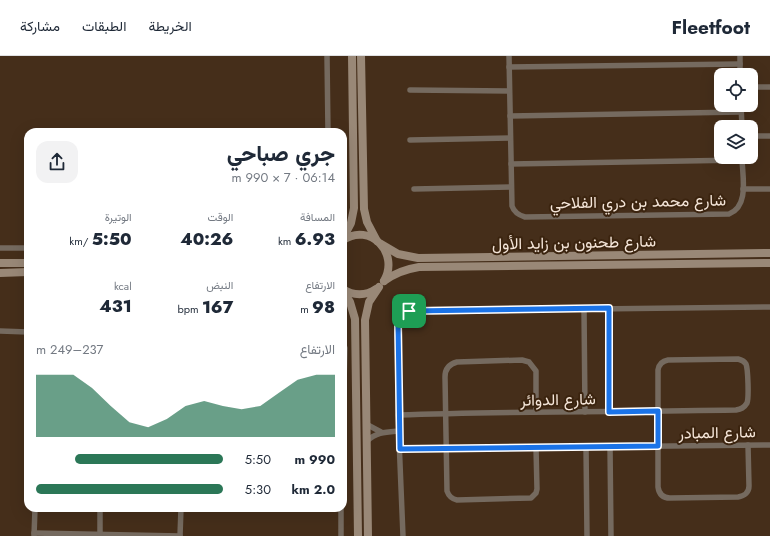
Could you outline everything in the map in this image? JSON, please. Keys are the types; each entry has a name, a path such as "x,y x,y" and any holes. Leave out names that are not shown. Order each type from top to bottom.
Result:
{"street":[{"path":"327,56 328,128"},
{"path":"347,231 351,223 354,208 352,56"},
{"path":"361,56 364,208 370,229 387,253 389,262 388,272 382,284 369,302 365,320 368,536"},
{"name":"شارع محمد بن دري الفلاحي","path":"509,56 511,187 512,206 516,213 525,217 729,214 737,209 742,200 742,164"},
{"path":"740,56 740,68"},
{"path":"509,67 740,64"},
{"path":"758,87 770,87"},
{"path":"410,90 509,91"},
{"path":"510,116 741,112 742,120"},
{"path":"758,136 770,136"},
{"path":"410,140 510,138"},
{"name":"شارع محمد بن دري الفلاحي","path":"511,164 714,159"},
{"path":"414,189 511,187"},
{"path":"743,189 770,189"},
{"name":"شارع طحنون بن زايد الأول","path":"347,238 358,235 372,238 398,254 418,258 770,253"},
{"path":"0,248 24,248"},
{"path":"0,263 24,263"},
{"name":"شارع طحنون بن زايد الأول","path":"347,291 367,294 397,273 419,267 770,263"},
{"path":"2,274 24,272"},
{"path":"347,297 355,319 358,536"},
{"path":"402,536 398,415 398,323 400,316 404,313 412,311 770,307"},
{"path":"609,308 609,412"},
{"path":"584,309 585,412"},
{"path":"0,332 24,332"},
{"name":"شارع الدوائر","path":"398,415 445,413 609,412 736,410 742,409 748,398 747,367 741,360 735,358 668,360 661,363 658,370 658,411"},
{"path":"536,412 536,371 529,362 522,360 457,362 451,364 447,368 445,374 447,491 450,498 457,500 529,499 533,497 537,489 536,448"},
{"path":"658,411 659,490 664,497 738,497 744,495 748,491 749,486 748,445"},
{"path":"366,424 381,432"},
{"path":"367,442 373,436 381,432 399,431"},
{"name":"شارع المبادر","path":"400,449 770,445"},
{"path":"586,446 587,536"},
{"path":"610,446 611,536"},
{"path":"34,512 34,534 180,536 181,512"},
{"path":"100,512 100,535"},
{"path":"341,512 341,536"}],"route":[{"path":"609,308 609,412 658,411 658,446 400,449 398,415 398,323 400,316 409,311 609,308"}]}
